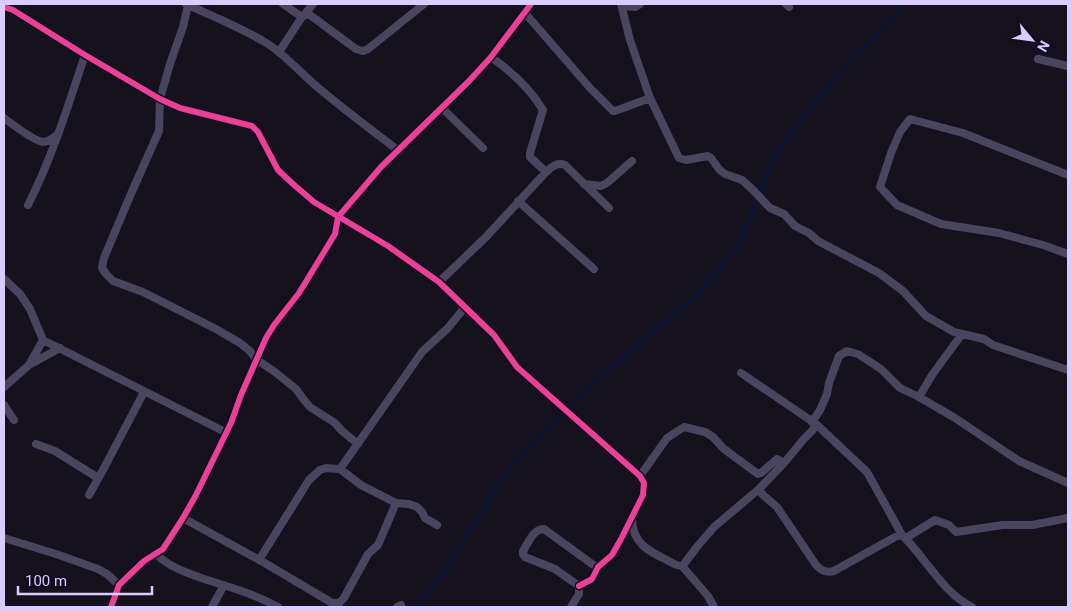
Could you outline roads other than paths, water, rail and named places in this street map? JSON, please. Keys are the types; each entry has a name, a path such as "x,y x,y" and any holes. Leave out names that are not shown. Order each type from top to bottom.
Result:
{"street":[{"path":"358,444 335,423 310,407 296,389 256,359 240,343 143,292 114,282 102,268 104,258 159,131 160,99 183,27 187,4 241,28 279,52 348,113 399,150"},
{"path":"283,4 303,16 310,15 356,49 363,51 424,4"},
{"path":"279,52 313,4"},
{"path":"114,605 119,585 144,560 163,549 183,518 226,433 266,338 274,324 299,293 335,234 338,217 381,167 492,57 531,4"},
{"path":"640,4 635,7 622,5 630,40 650,98 679,158 686,160 708,156 719,169 742,180 770,208 784,214 795,226 809,233 818,241 879,273 903,291 926,316 954,332 984,339 993,345 1068,370"},
{"path":"4,7 12,7 85,55 160,99 180,108 252,126 258,132 278,170 314,202 388,246 440,282 494,335 517,367 640,476 644,483 643,496 632,518 612,554 598,567 592,579 580,586"},
{"path":"525,13 590,88 613,111 650,98"},
{"path":"28,205 41,180 85,55"},
{"path":"492,57 507,68 534,96 543,110 530,157 546,172"},
{"path":"1038,59 1068,66"},
{"path":"442,108 483,148"},
{"path":"4,118 38,140 45,142 58,134"},
{"path":"1068,175 963,134 910,119 900,132 880,187 897,205 941,224 999,233 1068,254"},
{"path":"584,184 601,186 632,161"},
{"path":"440,282 486,237 546,172 560,163 565,165 609,208"},
{"path":"518,201 594,269"},
{"path":"4,279 20,294 30,309 43,340 226,433"},
{"path":"340,470 422,352 448,328 465,307"},
{"path":"919,397 932,375 962,334"},
{"path":"29,365 43,340"},
{"path":"4,386 29,365 60,348"},
{"path":"682,566 714,527 759,489 812,431 827,394 839,356 847,351 858,354 881,369 900,388 955,418 1019,461 1068,483"},
{"path":"741,373 814,423 867,472 904,537 946,588 965,604 972,607"},
{"path":"89,495 144,392"},
{"path":"4,405 14,420"},
{"path":"640,476 666,438 684,427 705,432 713,437 724,450 758,474 776,459 784,463"},
{"path":"36,444 55,451 98,478"},
{"path":"259,560 309,480 320,470 326,468 340,470 361,485 396,503 417,507 425,518 437,525"},
{"path":"759,489 777,507 816,565 821,570 828,572 834,571 895,537 904,537 935,520 949,525 956,532 1003,525 1032,525 1068,518"},
{"path":"183,518 336,605 344,598 368,554 378,545 396,503"},
{"path":"632,518 632,530 640,543 646,549 678,566 682,566 708,596 714,607"},
{"path":"580,586 555,569 525,557 524,551 536,531 544,529 598,567"},
{"path":"4,538 98,569 119,585"},
{"path":"156,554 167,564 278,607"},
{"path":"212,607 224,585"},
{"path":"571,607 580,594 580,586"}],"waterway":[{"path":"417,607 441,576 510,467 602,375 694,297 738,248 773,157 826,88 906,4"}]}
